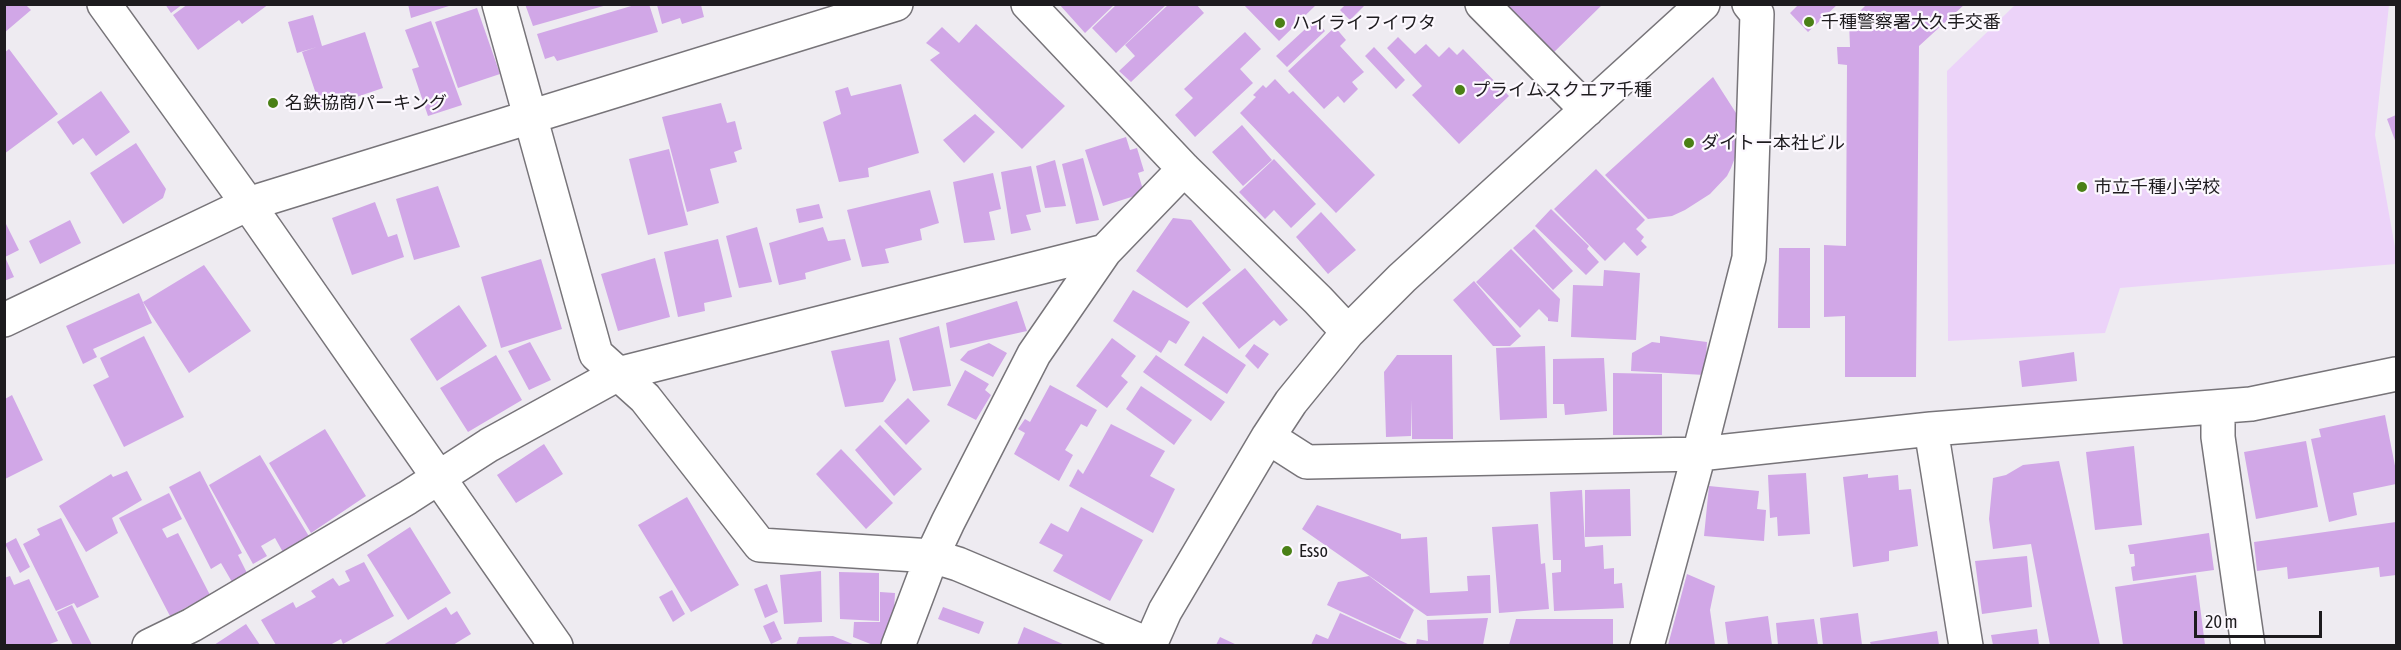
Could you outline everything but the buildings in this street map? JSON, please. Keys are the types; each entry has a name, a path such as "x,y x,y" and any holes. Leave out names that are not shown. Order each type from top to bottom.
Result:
{"street":[{"path":"104,4 248,204 556,645"},
{"path":"499,4 596,354 645,398 760,545 932,556 958,564 1150,645 1165,611 1268,437 1291,402 1348,332 1402,278 1703,4"},
{"path":"4,320 248,204 896,4"},
{"path":"1028,4 1184,169 1348,332"},
{"path":"1482,4 1587,110"},
{"path":"1647,645 1749,258 1756,14 1749,4"},
{"path":"898,645 932,556 1034,354 1104,251 1184,169"},
{"path":"149,645 192,625 489,445 618,374 1104,251"},
{"path":"1268,437 1307,462 1699,454 1932,429 2251,404 2397,374"},
{"path":"2218,407 2218,436 2248,645"},
{"path":"1932,429 1966,645"}],"shaded area":[{"path":"2015,5 2389,5 2375,135 2396,264 2120,288 2105,333 1948,341 1947,71"}],"place":[{"name":"千種警察署大久手交番","path":"1809,22"},
{"name":"ハイライフイワタ","path":"1280,23"},
{"name":"プライムスクエア千種","path":"1460,90"},
{"name":"名鉄協商パーキング","path":"273,103"},
{"name":"ダイトー本社ビル","path":"1689,143"},
{"name":"市立千種小学校","path":"2082,187"},
{"name":"Esso","path":"1287,551"}]}
